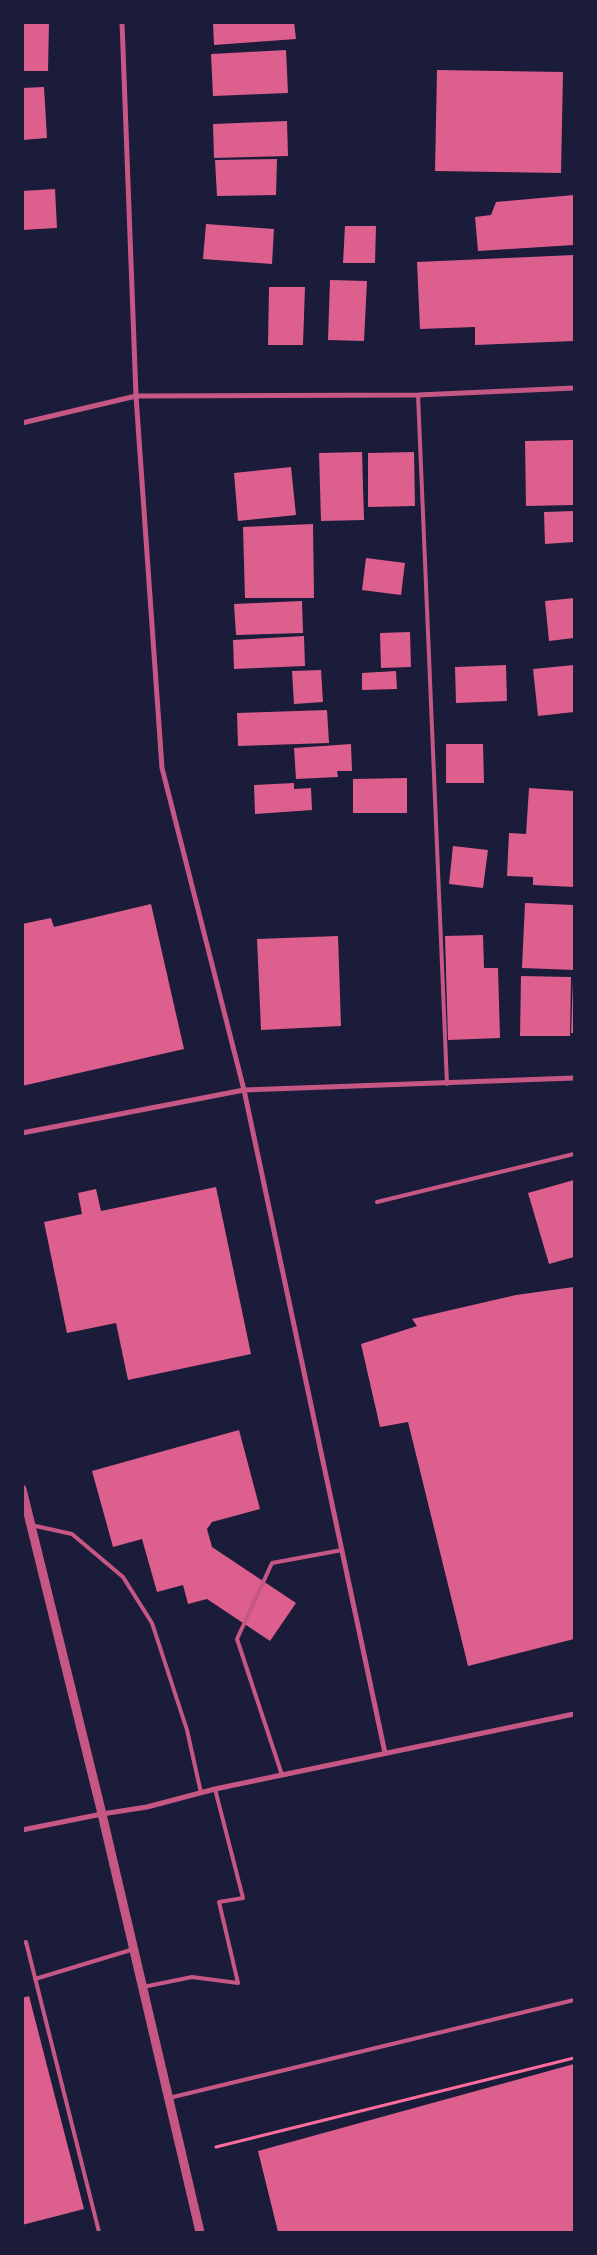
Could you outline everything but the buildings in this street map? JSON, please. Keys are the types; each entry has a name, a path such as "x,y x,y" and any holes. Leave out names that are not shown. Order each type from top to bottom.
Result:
{"street":[{"path":"122,22 136,396 162,768 244,1090 385,1753"},
{"path":"22,423 136,396 418,395 574,388"},
{"path":"22,1133 244,1090 574,1078"},
{"path":"22,1489 102,1814 200,2232"},
{"path":"22,1830 148,1807 215,1789 574,1714"}],"lane":[{"path":"418,395 447,1084"},
{"path":"376,1202 574,1154"},
{"path":"31,1525 72,1534 123,1577 152,1623 187,1730 201,1793"},
{"path":"282,1775 237,1639 272,1563 342,1550"},
{"path":"143,1986 192,1977 238,1983 219,1902 243,1898 215,1789"},
{"path":"22,1943 26,1942 99,2232"},
{"path":"35,1980 134,1949"},
{"path":"169,2098 574,2000"}],"path":[{"path":"216,2147 574,2058"}]}
